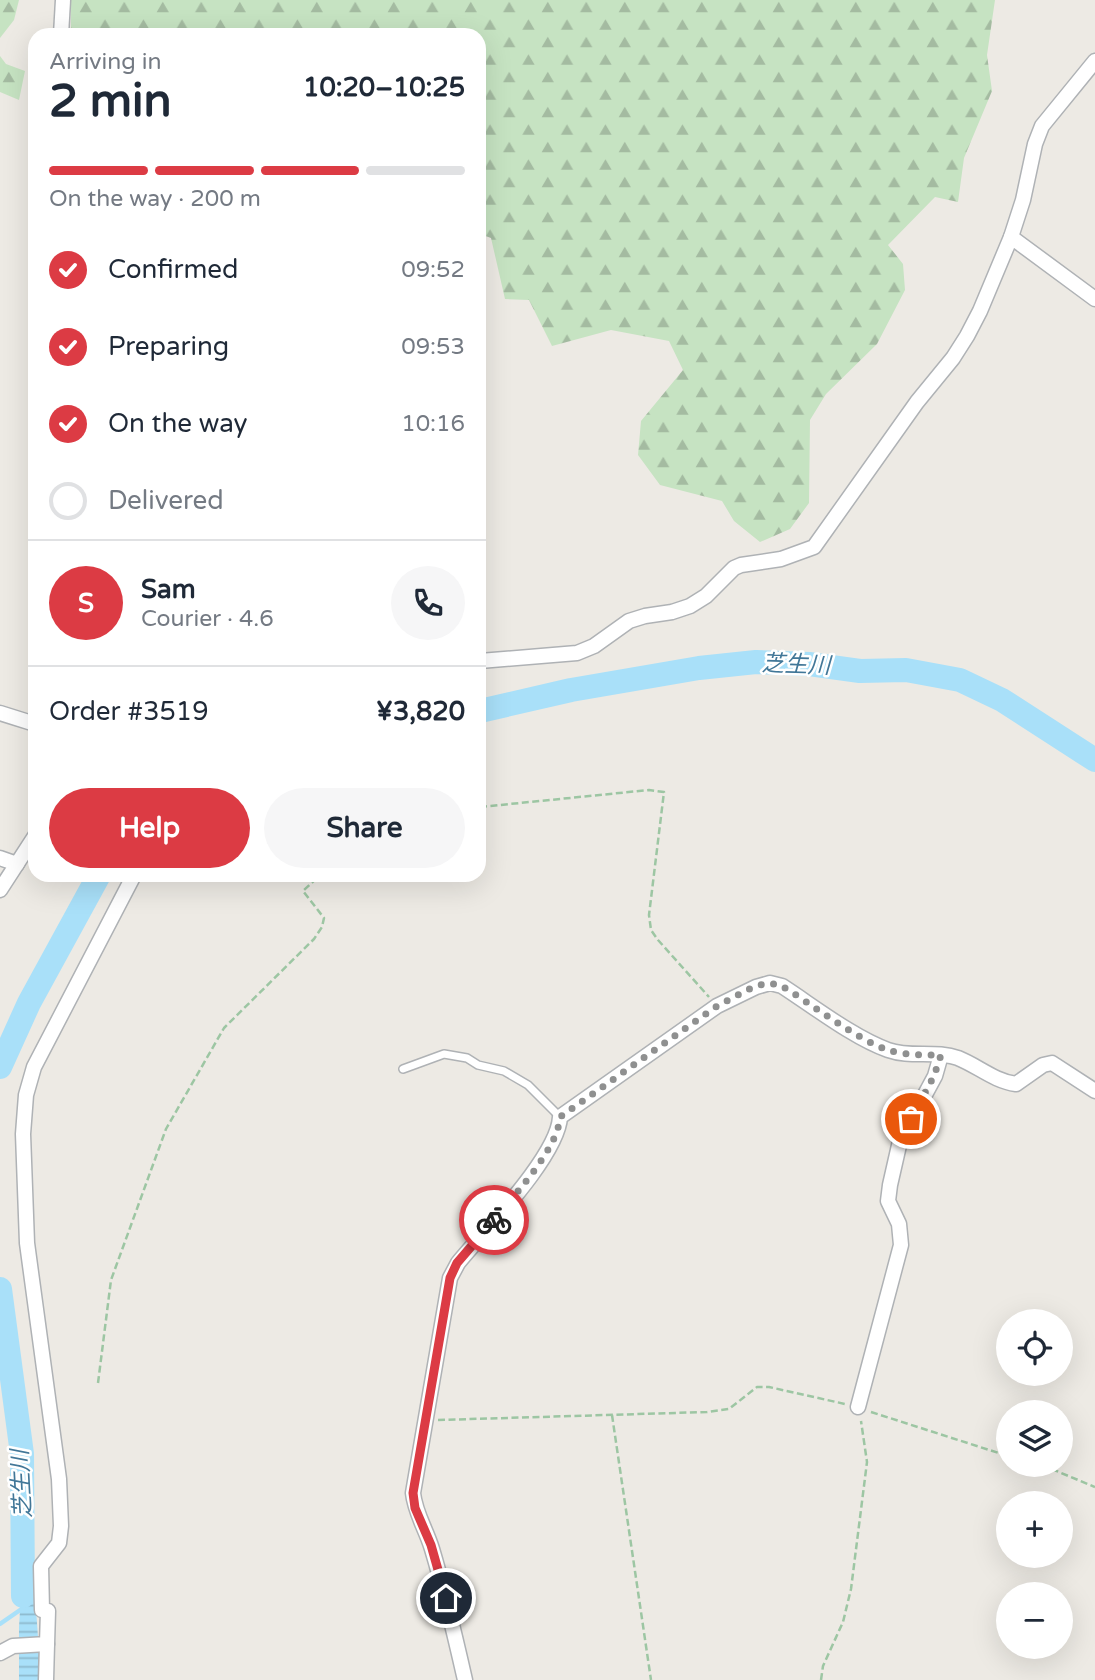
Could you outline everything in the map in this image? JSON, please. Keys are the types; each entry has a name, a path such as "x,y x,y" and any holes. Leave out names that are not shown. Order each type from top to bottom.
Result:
{"street":[{"path":"61,28 63,0"},
{"path":"486,661 577,653 594,646 629,621 690,606 706,596 734,568 781,559 814,547 916,402 953,358 980,311 1011,237 1042,125 1095,61"},
{"path":"1011,237 1095,299"},
{"path":"0,712 28,721"},
{"path":"0,890 28,847"},
{"path":"0,858 17,864"},
{"path":"46,1680 43,1644 48,1611 42,1610 41,1566 59,1543 61,1526 58,1479 27,1243 23,1134 26,1095 34,1067 130,882"},
{"path":"465,1680 454,1624 435,1558 415,1508 413,1493 425,1420 450,1278 457,1263 536,1168 559,1128 560,1117 717,1006 755,986 770,983 782,986 861,1036 889,1050 956,1057 1005,1082 1016,1084 1044,1065 1052,1063 1095,1091"},
{"path":"859,1407 901,1245 899,1224 888,1201 900,1141 934,1076 941,1055"},
{"path":"6,1650 43,1644"}],"lane":[{"path":"404,1069 444,1054 467,1058 478,1065 504,1070 528,1085 560,1117"}],"path":[{"path":"486,806 649,789 664,792 649,915 651,930 717,1006"},
{"path":"98,1383 111,1280 166,1129 224,1028 314,939 322,927 324,918 303,891 313,882"},
{"path":"425,1420 729,1409 757,1387 769,1387 859,1407 996,1452"},
{"path":"821,1680 823,1666 843,1622 851,1589 867,1462 859,1407"},
{"path":"612,1415 651,1680"},
{"path":"1071,1477 1095,1487"}],"green space":[{"path":"0,0 19,0 14,20 0,38"},
{"path":"71,0 995,0 987,55 992,91 964,158 958,202 935,197 888,245 903,264 905,290 877,344 826,394 810,420 809,503 790,529 760,542 734,521 722,501 660,485 638,455 641,421 683,370 669,341 611,330 552,346 529,300 505,299 491,238 486,236 486,28 71,28"},
{"path":"0,56 6,64 25,71 19,100 0,92"}],"water":[{"path":"25,1527 33,1566 41,1680 19,1680"}],"waterway":[{"name":"芝生川","path":"486,710 571,690 699,668 756,662 809,664 860,671 906,670 960,680 1002,700 1095,760"},
{"name":"芝生川","path":"0,1067 29,1003 95,882"},
{"name":"芝生川","path":"0,1289 22,1454 23,1596"},
{"path":"0,1624 23,1608"}],"way so far":[{"path":"494,1220 536,1168 559,1128 560,1117 717,1006 755,986 770,983 782,986 861,1036 889,1050 941,1055 934,1076 911,1119"}],"route":[{"path":"446,1598 431,1545 415,1508 413,1493 450,1278 457,1263 494,1220"}]}
